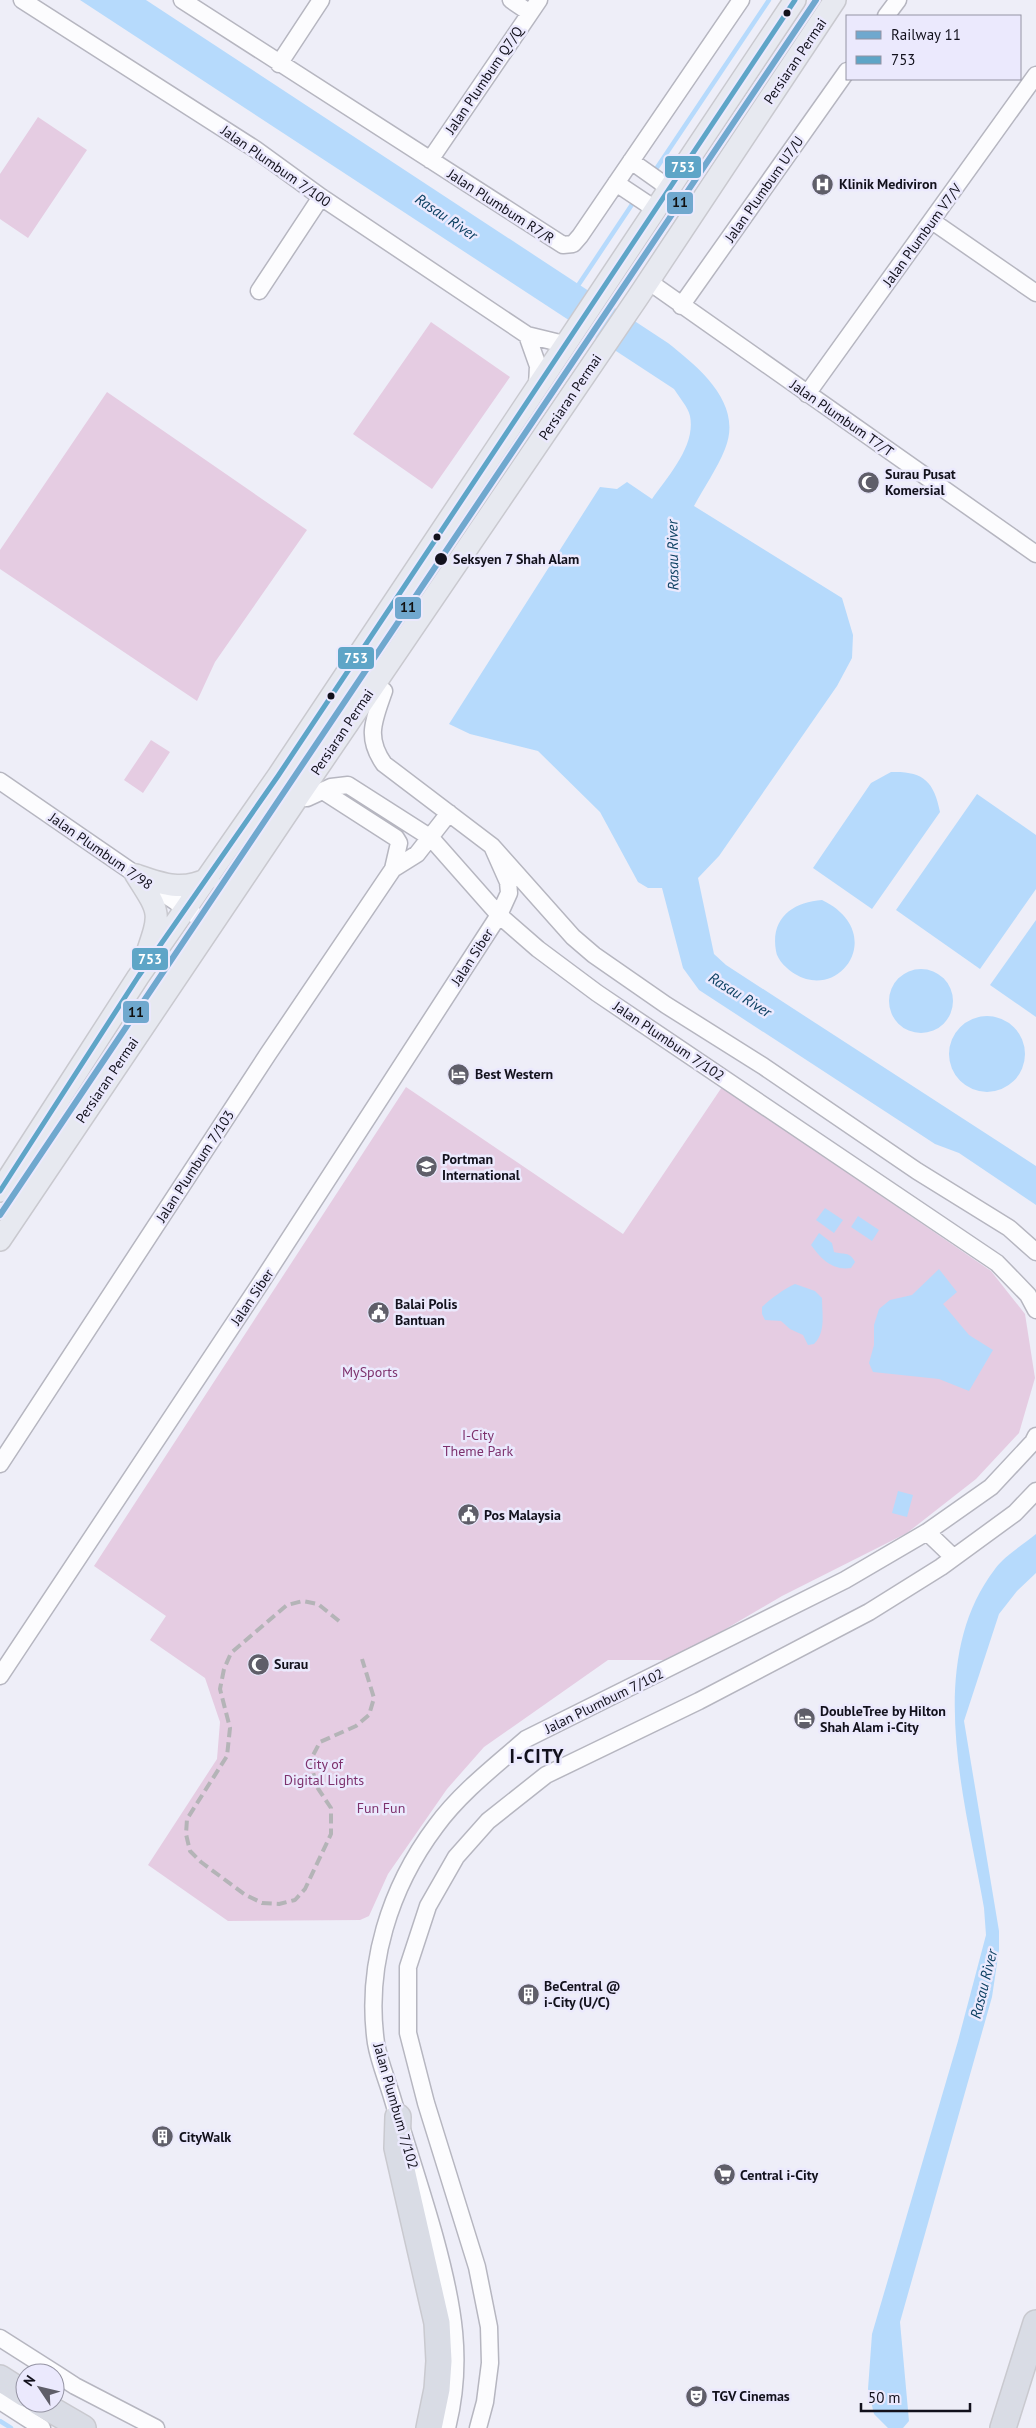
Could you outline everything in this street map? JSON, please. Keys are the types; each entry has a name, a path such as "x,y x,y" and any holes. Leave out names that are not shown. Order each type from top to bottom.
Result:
{"highway":[{"path":"398,2118 397,2148 437,2323 439,2361 437,2389 429,2428"},
{"path":"1003,2428 1036,2323"},
{"path":"0,2378 15,2388"},
{"path":"57,2413 83,2428"}],"main road":[{"name":"Persiaran Permai","path":"0,1192 138,977 194,915 209,878 794,0"},
{"name":"Persiaran Permai","path":"0,1240 266,844 310,794 591,366 835,0"},
{"path":"142,1030 149,999 194,915 259,836 310,794 384,691 550,447 591,366"},
{"path":"136,875 170,886 197,884 209,878"},
{"path":"136,875 156,907 157,923 138,977"}],"street":[{"name":"Jalan Plumbum 7/100","path":"22,0 255,149 321,197 527,335"},
{"name":"Jalan Plumbum R7/R","path":"182,0 563,245 573,244 580,236 741,0"},
{"path":"279,64 322,0"},
{"path":"511,0 535,6"},
{"path":"887,15 898,0"},
{"name":"Jalan Plumbum Q7/Q","path":"430,160 535,6"},
{"name":"Jalan Plumbum U7/U","path":"681,306 846,73"},
{"name":"Jalan Plumbum V7/V","path":"807,394 1036,75"},
{"path":"631,162 669,188"},
{"path":"616,183 655,209"},
{"path":"259,291 321,197"},
{"path":"932,221 1036,293"},
{"name":"Jalan Plumbum T7/T","path":"643,289 681,306 1036,554"},
{"path":"536,387 538,366 527,335 566,341"},
{"name":"Jalan Plumbum 7/102","path":"384,691 372,732 378,755 384,764 492,846 573,937 594,955 666,1005 763,1066 917,1171 1009,1228 1036,1252"},
{"name":"Jalan Plumbum 7/98","path":"0,781 194,915"},
{"name":"Jalan Plumbum 7/102","path":"310,794 340,785 348,785 431,838 499,915 538,949 597,993 997,1262 1028,1295 1036,1310"},
{"path":"310,794 396,838 400,843 393,869"},
{"path":"393,869 418,854 449,813"},
{"name":"Jalan Siber","path":"0,1676 260,1284 499,915 509,893 508,882 492,846"},
{"name":"Jalan Plumbum 7/103","path":"0,1464 268,1054 393,869"},
{"name":"Jalan Plumbum 7/102","path":"447,2428 455,2398 456,2331 446,2279 376,2044 374,1991 384,1924 407,1874 436,1826 482,1777 526,1740 845,1580 927,1532 991,1487 1033,1442 1036,1436"},
{"path":"478,2428 485,2402 490,2363 489,2327 477,2267 426,2103 408,2032 408,1967 428,1906 456,1857 488,1821 546,1775 812,1643 875,1608 953,1557 1015,1513 1036,1491"},
{"path":"927,1532 953,1557"},
{"path":"0,2338 39,2363"},
{"path":"65,2380 156,2428"},
{"path":"0,2401 42,2428"}],"green space":[{"path":"38,117 87,150 28,238 0,219 0,174"},
{"path":"431,322 510,377 432,489 353,434"},
{"path":"107,392 307,530 215,662 197,701 0,569 0,550"},
{"path":"151,740 170,752 143,793 124,780"},
{"name":"I-City Theme Park","path":"406,1087 623,1234 722,1087 991,1271 1025,1314 1035,1378 1019,1433 976,1479 907,1533 782,1596 676,1658 664,1660 608,1660 484,1747 447,1789 388,1874 369,1916 360,1920 228,1921 148,1865 217,1759 220,1722 205,1678 150,1640 166,1616 94,1566"}],"water":[{"name":"Rasau River","path":"80,0 146,0 668,343 692,363 715,388 728,416 729,432 722,456 694,506 842,598 853,635 852,658 837,686 719,856 698,878 714,954 726,965 1036,1166 1036,1205 959,1153 935,1144 699,990 683,968 662,888 648,888 638,882 600,812 538,751 470,734 449,724 600,487 617,489 627,482 652,499 673,471 685,449 691,427 689,413 674,389"},
{"path":"891,772 911,773 925,780 934,793 940,812 872,909 813,868 871,783"},
{"path":"977,794 1036,835 1036,889 980,969 896,910"},
{"path":"822,900 842,914 852,929 855,945 850,960 841,971 828,979 812,980 795,974 783,964 778,958 775,939 780,921 793,908 811,901"},
{"path":"1036,920 1036,1017 990,985"},
{"path":"921,969 939,975 947,983 953,1001 947,1019 939,1027 921,1033 903,1027 895,1019 889,1001 895,983 903,975"},
{"path":"987,1016 1002,1019 1014,1027 1022,1039 1025,1054 1022,1069 1014,1081 1002,1089 987,1092 972,1089 960,1081 952,1069 949,1054 952,1039 960,1027 972,1019"},
{"path":"825,1208 843,1220 834,1233 816,1220"},
{"path":"858,1216 879,1230 872,1241 851,1227"},
{"path":"819,1233 832,1243 834,1252 851,1256 855,1262 851,1268 833,1266 819,1255 811,1245"},
{"path":"939,1269 957,1292 943,1304 969,1335 993,1350 969,1391 939,1379 873,1372 869,1363 874,1345 874,1325 879,1309 890,1300 912,1295"},
{"path":"795,1284 815,1291 822,1298 822,1328 814,1344 808,1345 803,1335 790,1329 781,1321 765,1320 762,1314 762,1307 765,1304"},
{"path":"898,1491 913,1495 907,1517 892,1513"},
{"name":"Rasau River","path":"1036,1534 1036,1573 1017,1591 999,1614 964,1721 999,1931 999,1950 992,1997 900,2322 909,2421 903,2428 888,2428 874,2414 868,2389 872,2334 958,2041 986,1935 984,1908 968,1824 956,1734 955,1690 960,1647 973,1606 995,1569 1009,1555"}],"waterway":[{"path":"656,169 769,0"},
{"path":"577,287 633,203"},
{"path":"0,2421 11,2428"}],"railway":[{"path":"339,1621 318,1604 303,1601 287,1605 231,1653 224,1669 220,1689 230,1728 227,1756 187,1819 186,1834 190,1851 201,1862 244,1894 262,1903 279,1904 295,1900 305,1889 331,1834 331,1808 317,1787 310,1761 320,1742 356,1726 369,1715 374,1698 362,1659"}],"rail line":[{"name":"11","path":"0,1215 816,0"}],"transit line":[{"name":"753","path":"0,1191 138,977 278,776 795,0"}],"place":[{"name":"Klinik Mediviron","path":"823,184"},
{"name":"Surau Pusat Komersial","path":"869,482"},
{"name":"Seksyen 7 Shah Alam","path":"441,559"},
{"name":"Best Western","path":"459,1074"},
{"name":"Portman International","path":"426,1167"},
{"name":"Balai Polis Bantuan","path":"379,1312"},
{"name":"Pos Malaysia","path":"468,1515"},
{"name":"Surau","path":"258,1664"},
{"name":"DoubleTree by Hilton Shah Alam i-City","path":"804,1719"},
{"name":"BeCentral @ i-City (U/C)","path":"528,1994"},
{"name":"CityWalk","path":"163,2137"},
{"name":"Central i-City","path":"724,2175"},
{"name":"TGV Cinemas","path":"696,2396"}],"district":[{"name":"I-CITY","path":"537,1756"}],"park label":[{"name":"MySports","path":"370,1372"},
{"name":"City of Digital Lights","path":"324,1772"},
{"name":"Fun Fun","path":"381,1808"}]}
